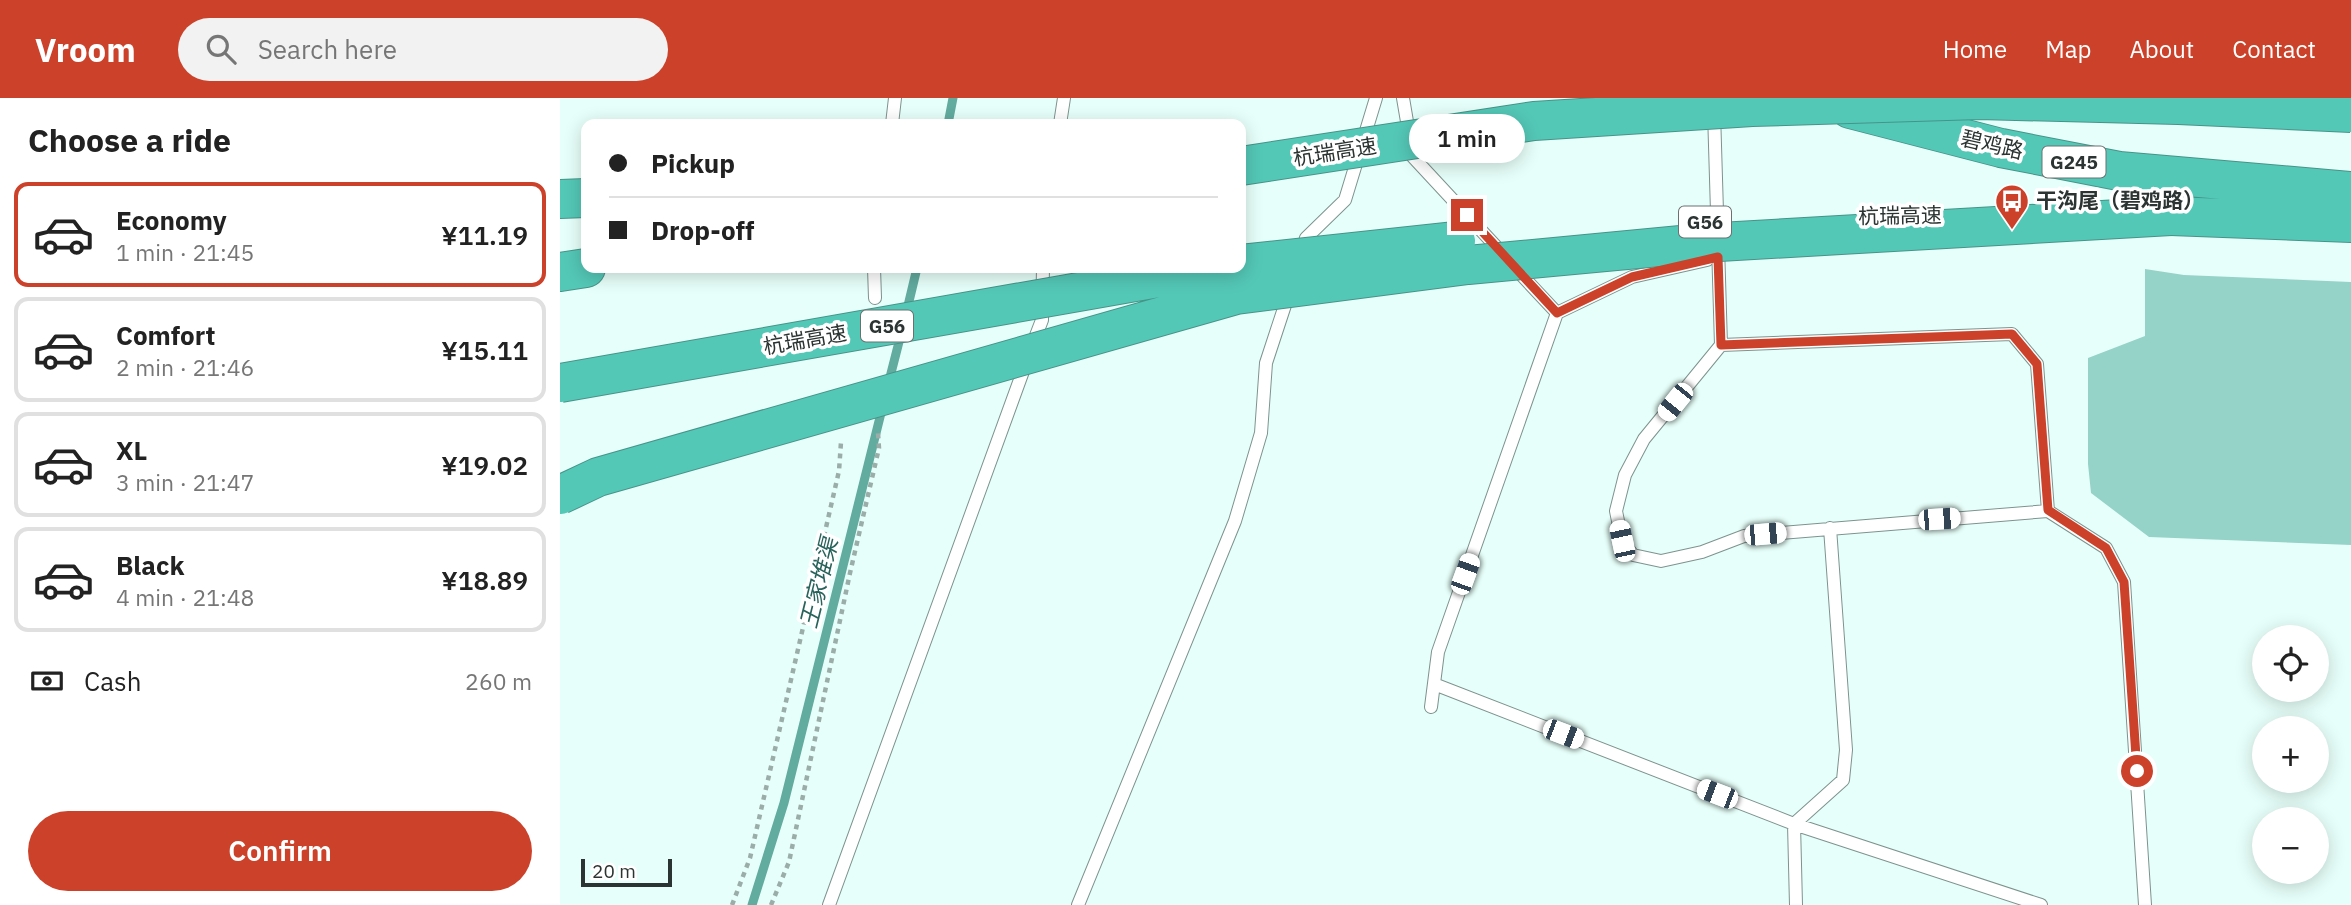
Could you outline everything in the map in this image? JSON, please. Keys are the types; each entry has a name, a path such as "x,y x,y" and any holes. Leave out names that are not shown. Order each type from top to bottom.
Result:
{"highway":[{"name":"碧鸡路","path":"1804,98 2001,148 2119,171 2351,191"},
{"name":"杭瑞高速","path":"1246,165 1534,121 1752,107 1979,100 2351,113"},
{"path":"1246,149 1534,121"},
{"path":"560,199 581,198"},
{"name":"杭瑞高速","path":"1246,263 1581,229 1698,222 1949,216 2171,216 2351,223"},
{"path":"560,495 598,477 1236,295 1468,265 1702,243 2171,216"},
{"path":"560,272 581,269"},
{"name":"杭瑞高速","path":"560,383 1187,273"}],"lane":[{"path":"893,119 895,98"},
{"path":"1061,119 1064,98"},
{"path":"1078,905 1235,521 1261,433 1266,363 1306,238 1345,200 1376,98"},
{"path":"1403,98 1413,157 1557,313"},
{"path":"1713,98 1721,345 1643,439 1625,475 1616,511 1622,541 1633,555 1661,561 1702,552 1744,536 2048,510 2106,548 2124,582 2146,905"},
{"path":"1431,708 1438,652 1557,313 1632,277 1718,257"},
{"path":"874,273 875,298"},
{"path":"829,905 1002,423 1042,320 1043,273"},
{"path":"1721,345 2012,334 2037,364 2048,510"},
{"path":"1796,905 1794,824 1843,780 1846,750 1830,528"},
{"path":"1434,684 1794,824 2042,905"}],"path":[{"path":"732,905 750,858 795,666 839,471 842,431"},
{"path":"771,905 789,862 879,448"}],"green space":[{"path":"2145,269 2184,275 2351,282 2351,545 2149,537 2091,493 2088,464 2088,358 2145,336"}],"waterway":[{"name":"王家堆渠","path":"949,119 953,98"},
{"name":"王家堆渠","path":"906,314 916,273"},
{"name":"王家堆渠","path":"888,385 901,334"},
{"name":"王家堆渠","path":"752,905 784,803 883,405"}],"place":[{"name":"干沟尾（碧鸡路）","path":"2012,231"}],"route":[{"path":"1467,215 1557,313 1632,277 1718,257 1721,345 2012,334 2037,364 2048,510 2106,548 2124,582 2137,771"}]}
